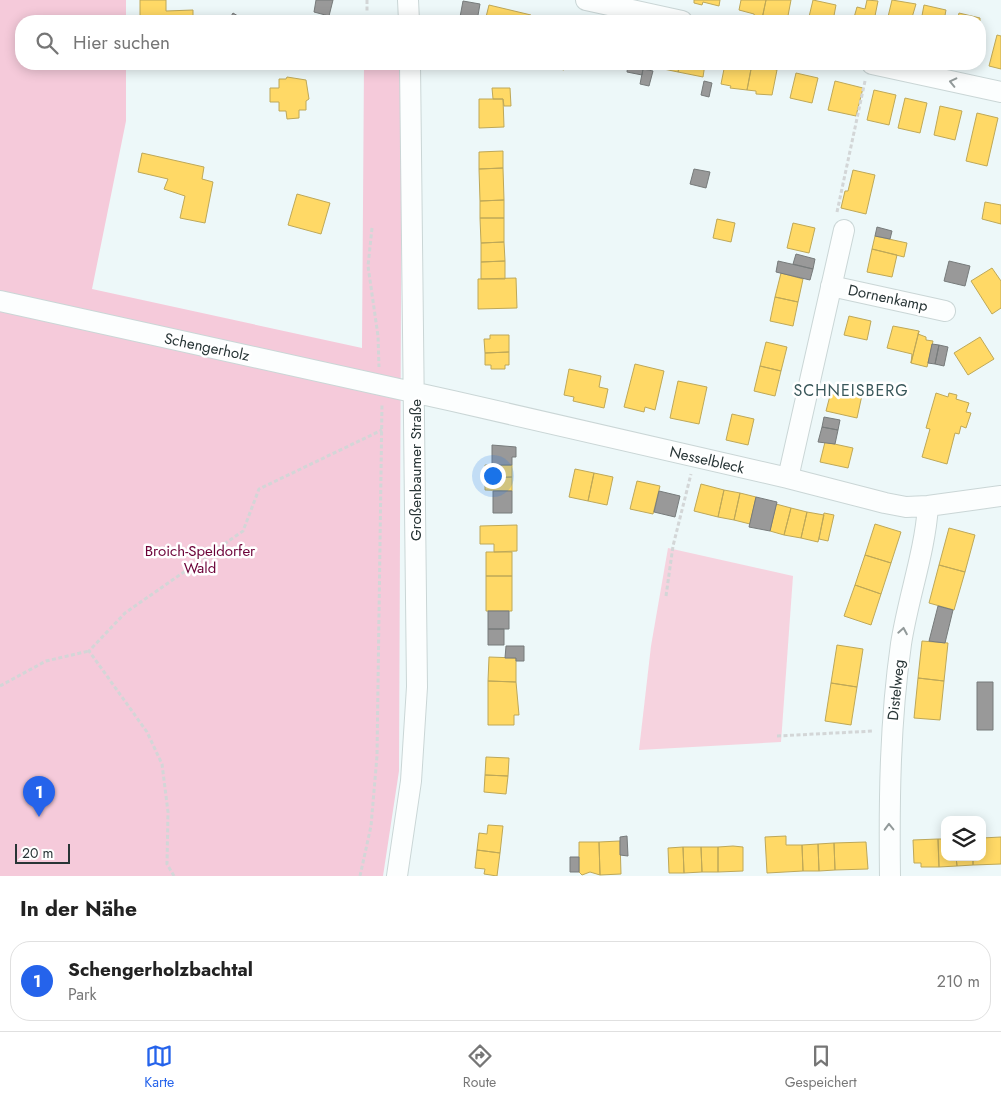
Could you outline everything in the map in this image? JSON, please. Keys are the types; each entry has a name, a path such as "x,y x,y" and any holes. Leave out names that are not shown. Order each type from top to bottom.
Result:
{"street":[{"path":"408,0 409,15"},
{"path":"586,0 655,15"},
{"name":"Großenbaumer Straße","path":"397,876 412,781 417,687 410,70"},
{"path":"876,70 1001,92"},
{"name":"Dornenkamp","path":"788,478 844,230"},
{"name":"Dornenkamp","path":"831,286 945,311"},
{"name":"Schengerholz","path":"0,301 415,392"},
{"name":"Nesselbleck","path":"415,392 906,507 928,506 1001,496"},
{"name":"Distelweg","path":"890,876 889,775 892,730 901,644 913,579 926,531 928,506"}],"path":[{"path":"367,0 368,12"},
{"path":"844,230 836,218 870,70"},
{"path":"360,876 371,826 377,756 383,386 378,369 378,336 368,266 372,228"},
{"path":"0,686 46,661 88,651 125,613 243,531 259,489 382,430"},
{"path":"666,596 673,546 695,458"},
{"path":"88,651 147,732 162,764 168,812 167,864 174,876"},
{"path":"777,736 892,730"}],"shaded area":[{"path":"668,548 793,576 781,742 639,750 651,646"}],"green space":[{"name":"Broich-Speldorfer Wald","path":"0,0 126,0 126,15 15,15 15,70 126,70 126,121 92,289 362,348 364,70 402,70 399,771 383,876 0,876"}],"building: Wohnen":[{"path":"140,0 166,0 166,11 193,10 193,15 140,15"},
{"path":"694,0 720,0 719,6 703,2 702,5 694,3"},
{"path":"741,0 766,0 763,15 754,15 739,10"},
{"path":"766,0 791,0 788,15 763,15"},
{"path":"813,0 836,5 834,15 809,15"},
{"path":"867,0 878,1 875,15 855,15 857,7 865,9"},
{"path":"892,0 916,4 913,15 888,15"},
{"path":"489,5 531,15 486,15"},
{"path":"924,5 946,10 945,15 922,15"},
{"path":"997,35 1001,36 1001,69 989,66"},
{"path":"678,70 704,70 703,77 678,72"},
{"path":"724,70 751,70 747,90 730,88 731,86 721,84"},
{"path":"751,70 777,70 772,95 756,94 756,91 747,90"},
{"path":"796,73 818,78 812,103 790,98"},
{"path":"287,77 306,80 309,99 306,101 306,110 299,110 299,118 287,119 286,111 279,111 279,102 270,102 270,88 279,88 279,79 286,79"},
{"path":"835,81 863,88 856,116 828,110"},
{"path":"492,88 510,88 511,106 504,106 503,99 493,99"},
{"path":"874,90 896,95 889,125 867,120"},
{"path":"905,98 927,103 920,133 898,128"},
{"path":"479,99 503,99 504,127 479,128"},
{"path":"940,106 962,111 955,140 934,135"},
{"path":"977,113 998,118 987,166 966,161"},
{"path":"503,151 503,168 479,169 479,152"},
{"path":"142,153 204,167 202,179 213,182 205,223 180,218 185,196 164,189 168,179 138,172"},
{"path":"503,168 504,200 480,201 479,169"},
{"path":"853,170 875,175 866,214 841,208 845,191 848,191"},
{"path":"297,194 330,203 321,234 288,225"},
{"path":"504,200 504,218 480,218 480,201"},
{"path":"985,202 1001,205 1001,224 982,219"},
{"path":"480,218 504,218 504,242 481,243"},
{"path":"717,219 735,223 731,242 713,238"},
{"path":"793,223 815,228 809,253 787,248"},
{"path":"875,236 907,243 904,257 872,249"},
{"path":"504,242 505,261 481,262 481,243"},
{"path":"872,249 897,255 892,277 867,272"},
{"path":"505,261 505,279 481,279 481,262"},
{"path":"992,268 1001,281 1001,308 992,314 971,281"},
{"path":"781,273 803,279 798,302 775,297"},
{"path":"516,278 517,308 478,309 478,279"},
{"path":"775,297 798,302 793,326 770,321"},
{"path":"849,316 871,321 867,340 844,335"},
{"path":"893,326 919,331 911,363 912,354 887,348"},
{"path":"918,334 926,337 926,340 933,341 927,367 911,363"},
{"path":"490,335 509,335 509,352 485,353 484,339 490,339"},
{"path":"980,337 994,359 968,375 954,353"},
{"path":"766,342 787,347 781,371 760,366"},
{"path":"509,352 509,365 505,365 505,369 491,369 491,365 485,365 485,353"},
{"path":"635,364 664,371 655,410 645,407 644,412 624,407"},
{"path":"760,366 781,371 775,396 754,391"},
{"path":"569,369 601,376 599,387 608,389 604,408 573,401 574,397 564,395"},
{"path":"678,381 707,387 699,424 670,418"},
{"path":"832,388 862,395 857,418 826,411"},
{"path":"936,393 948,397 949,393 957,395 956,399 969,403 966,412 971,413 966,428 961,426 959,434 955,433 947,464 922,457 930,429 926,428"},
{"path":"732,414 754,419 748,445 726,440"},
{"path":"825,442 853,448 848,468 820,462"},
{"path":"485,465 512,465 512,477 485,478"},
{"path":"575,469 594,473 588,501 569,497"},
{"path":"594,473 613,477 607,505 588,501"},
{"path":"512,477 512,491 485,490 485,478"},
{"path":"637,481 660,486 653,514 630,509"},
{"path":"701,484 724,490 718,517 694,511"},
{"path":"724,490 740,493 734,520 718,517"},
{"path":"740,493 756,497 750,524 734,520"},
{"path":"776,504 791,508 784,535 770,531"},
{"path":"791,508 807,512 801,538 784,535"},
{"path":"807,512 824,515 818,542 801,538"},
{"path":"824,513 834,515 828,541 819,539"},
{"path":"875,524 901,532 891,563 865,555"},
{"path":"517,525 517,551 494,552 494,544 480,544 480,526"},
{"path":"949,528 975,535 965,572 939,565"},
{"path":"486,552 512,552 512,576 486,576"},
{"path":"865,555 891,563 881,594 855,585"},
{"path":"939,565 965,572 954,610 929,603"},
{"path":"486,576 512,576 512,611 486,611"},
{"path":"855,585 881,594 871,625 844,616"},
{"path":"922,641 948,643 944,681 918,678"},
{"path":"837,645 863,649 857,687 831,683"},
{"path":"489,657 516,658 516,682 488,681"},
{"path":"918,678 944,681 940,720 914,718"},
{"path":"488,681 516,682 519,715 514,715 514,725 488,725"},
{"path":"831,683 857,687 851,725 825,721"},
{"path":"486,757 509,758 508,776 485,775"},
{"path":"485,775 508,776 506,794 484,792"},
{"path":"488,825 503,826 500,853 477,850 479,833 487,834"},
{"path":"786,836 786,845 802,845 803,871 767,873 765,837"},
{"path":"1001,837 1001,864 973,865 973,861 986,861 986,838"},
{"path":"938,839 941,839 941,861 956,861 957,866 939,867"},
{"path":"938,839 939,867 921,867 921,863 914,863 913,840"},
{"path":"620,841 621,874 600,875 599,842"},
{"path":"579,842 599,842 600,875 590,872 582,875 579,872"},
{"path":"866,842 868,869 835,870 834,843"},
{"path":"834,843 835,870 819,871 818,844"},
{"path":"818,844 819,871 803,871 802,845"},
{"path":"683,847 701,847 702,872 684,873"},
{"path":"683,847 684,873 669,873 668,848"},
{"path":"701,847 718,847 718,872 702,872"},
{"path":"718,847 743,847 743,871 718,872"},
{"path":"477,850 500,853 497,876 484,874 485,869 475,868"},
{"path":"956,861 973,861 973,865 957,866"}],"building: Industrie":[{"path":"316,0 333,0 329,15 314,12"},
{"path":"463,1 480,4 478,15 460,15"},
{"path":"627,70 643,70 642,75 627,72"},
{"path":"643,70 653,71 649,86 640,84"},
{"path":"704,81 712,83 709,97 701,95"},
{"path":"694,169 710,172 706,188 690,184"},
{"path":"877,227 892,231 890,239 875,236"},
{"path":"796,254 815,259 813,269 793,264"},
{"path":"778,261 813,269 810,280 776,272"},
{"path":"949,261 970,266 965,286 944,281"},
{"path":"932,344 939,345 935,364 928,363"},
{"path":"939,345 948,347 944,366 935,364"},
{"path":"824,417 840,420 838,430 822,427"},
{"path":"822,427 838,430 835,444 818,442"},
{"path":"492,445 516,447 516,457 512,457 512,465 492,465"},
{"path":"493,491 512,491 512,513 493,513"},
{"path":"659,491 680,496 675,517 654,512"},
{"path":"756,497 777,502 770,531 749,527"},
{"path":"938,606 953,610 945,643 929,641"},
{"path":"488,611 509,611 509,629 488,629"},
{"path":"488,629 504,629 504,645 488,645"},
{"path":"506,646 524,646 524,661 516,661 516,658 505,658"},
{"path":"977,682 993,682 993,730 977,730"},
{"path":"627,836 628,856 620,855 620,837"},
{"path":"570,857 579,857 579,872 570,872"}],"place":[{"name":"Schengerholzbachtal","path":"39,817"}],"district":[{"name":"SCHNEISBERG","path":"851,390"}]}
